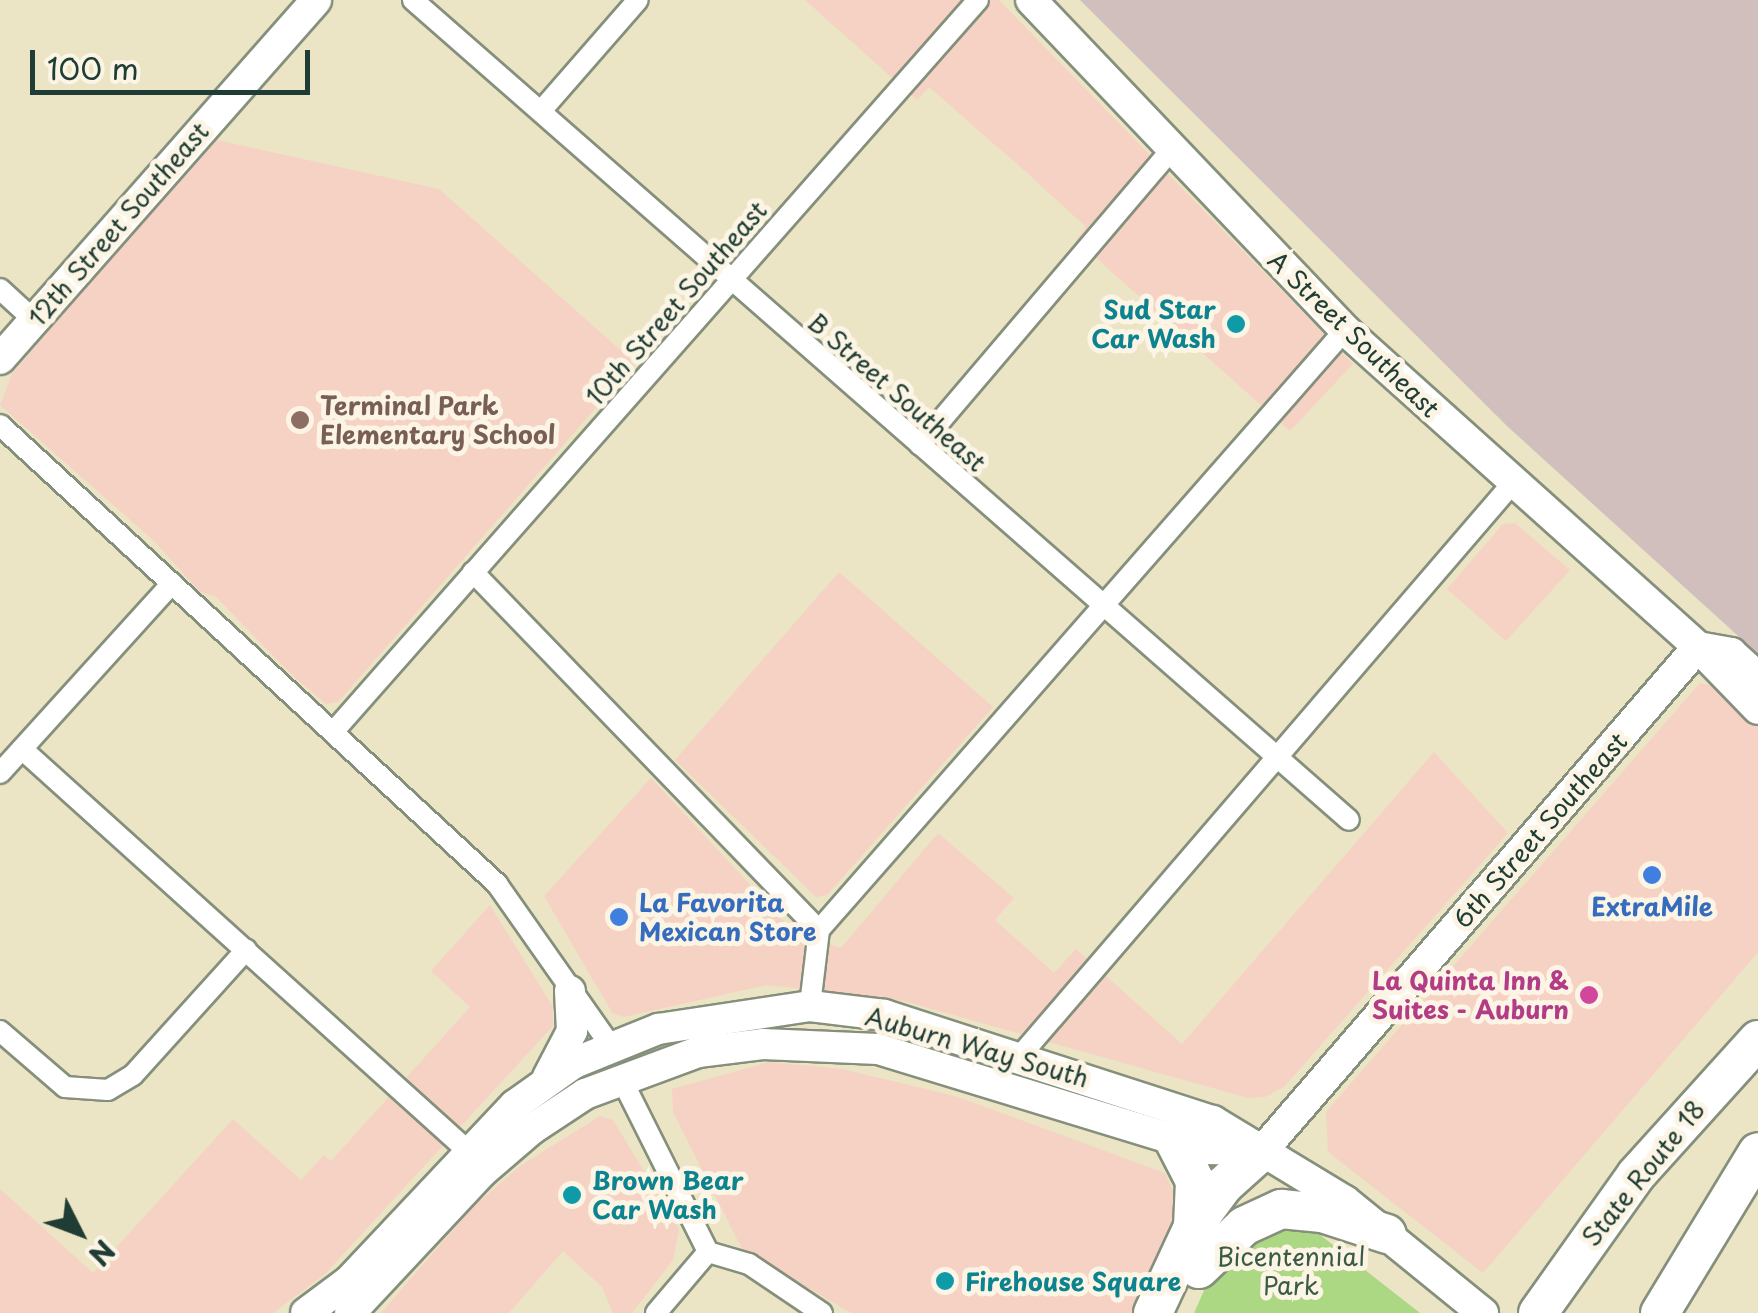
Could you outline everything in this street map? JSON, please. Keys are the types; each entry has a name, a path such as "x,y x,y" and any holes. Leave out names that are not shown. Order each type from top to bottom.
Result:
{"highway":[{"name":"State Route 18","path":"1553,1300 1661,1146 1758,1040"},
{"name":"State Route 18","path":"1553,1300 1638,1215 1758,1076"},
{"path":"1174,1140 1195,1181 1193,1227"},
{"path":"1154,1313 1193,1227 1224,1185 1263,1150"},
{"path":"1179,1313 1198,1269 1249,1194 1263,1150"},
{"path":"1660,1313 1758,1152"},
{"path":"1198,1269 1244,1226 1281,1209 1322,1213 1387,1234"},
{"path":"1508,1313 1553,1300"}],"main road":[{"name":"12th Street Southeast","path":"0,359 316,0"},
{"name":"A Street Southeast","path":"1031,0 1170,151 1345,330 1511,485 1698,646 1758,708"},
{"name":"A Street Southeast","path":"1698,646 1731,653 1758,677"},
{"name":"6th Street Southeast","path":"1263,1150 1698,646"},
{"path":"544,1082 572,1031 570,991"},
{"name":"Auburn Way South","path":"306,1313 349,1281 468,1151 544,1082 610,1045 708,1017 810,1006 884,1015 1213,1121 1387,1234 1483,1313"},
{"path":"496,1124 519,1119 584,1078 621,1078 656,1045 750,1022 767,1009"},
{"name":"Auburn Way South","path":"350,1313 497,1158 585,1094 698,1052 763,1044 878,1049 1205,1149 1263,1150"}],"street":[{"name":"B Street Southeast","path":"413,0 1349,820"},
{"path":"540,111 638,0"},
{"name":"10th Street Southeast","path":"334,730 978,0"},
{"path":"920,446 1170,151"},
{"path":"0,289 34,320"},
{"path":"810,1006 819,930 1345,330"},
{"path":"0,426 334,730 512,900 610,1045"},
{"path":"1020,1056 1511,485"},
{"path":"473,572 819,930"},
{"path":"0,773 172,583"},
{"path":"22,749 468,1151"},
{"path":"4,1042 61,1086 96,1093 133,1076 246,950"},
{"path":"621,1078 682,1192 708,1252"},
{"path":"656,1313 708,1252"},
{"path":"708,1252 749,1264 822,1313"}],"shaded area":[{"path":"805,0 999,0 1353,364 1290,431 1076,240 1086,227 1025,171 929,87 917,100"},
{"path":"1080,0 1758,0 1758,654 1508,427"},
{"name":"Terminal Park Elementary School","path":"212,139 439,189 635,363 338,702 326,704 292,675 215,596 200,592 154,541 0,405 12,374"},
{"path":"1515,523 1570,570 1506,641 1447,589 1503,524"},
{"path":"839,572 993,707 827,895 816,897 675,760"},
{"path":"1700,683 1721,688 1758,722 1758,952 1483,1273 1328,1152 1326,1112"},
{"path":"1434,752 1508,833 1284,1087 1265,1097 1248,1098 903,1001 847,993 766,985 624,1017 613,1014 544,896 651,778 794,932 841,948 938,833 1014,898 995,920 1054,973 1076,949 1182,1044"},
{"path":"490,905 553,1007 553,1026 324,1275 273,1313 0,1313 0,1189 93,1273 233,1119 301,1180 324,1155 331,1161 470,1007 431,971"},
{"path":"769,1062 842,1069 955,1096 1165,1173 1177,1200 1148,1313 851,1313 742,1249 673,1112 672,1089"},
{"path":"600,1116 613,1120 679,1229 673,1260 632,1313 613,1313 602,1287 563,1251 509,1313 381,1313 471,1209 520,1166"}],"green space":[{"name":"Bicentennial Park","path":"1266,1227 1319,1234 1420,1313 1194,1313 1207,1284"}],"place":[{"name":"Sud Star Car Wash","path":"1236,324"},
{"name":"Terminal Park Elementary School","path":"300,420"},
{"name":"ExtraMile","path":"1652,875"},
{"name":"La Favorita Mexican Store","path":"619,917"},
{"name":"La Quinta Inn & Suites - Auburn","path":"1589,995"},
{"name":"Brown Bear Car Wash","path":"572,1195"},
{"name":"Firehouse Square","path":"945,1281"}]}
